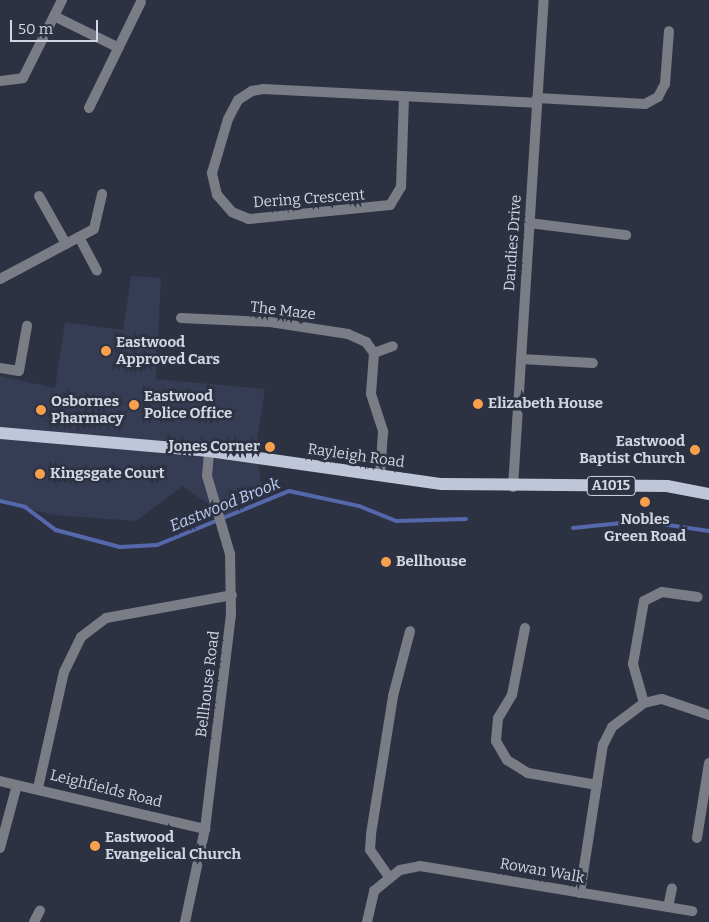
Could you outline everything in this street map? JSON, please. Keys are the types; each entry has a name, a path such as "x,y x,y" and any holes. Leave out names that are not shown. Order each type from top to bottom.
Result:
{"main road":[{"name":"Rayleigh Road","path":"0,433 209,451 380,476 513,487 668,486 709,494"}],"street":[{"path":"0,81 23,78 62,0"},
{"name":"Dandies Drive","path":"513,487 544,0"},
{"path":"89,108 141,2"},
{"path":"54,16 118,48"},
{"name":"Dering Crescent","path":"404,97 401,187 390,205 249,219 232,212 217,195 214,162 232,109 244,95 263,89 404,97 645,104 658,97 665,84 669,31"},
{"path":"0,280 80,237 96,226 102,194"},
{"path":"39,196 66,244"},
{"path":"529,223 626,235"},
{"path":"80,237 97,271"},
{"name":"The Maze","path":"181,318 270,322 348,334 366,342 374,353"},
{"path":"0,368 18,371 27,326"},
{"path":"380,476 384,443 371,394 374,353 393,346"},
{"path":"521,359 592,363"},
{"name":"Bellhouse Road","path":"185,922 206,829 232,595 225,532 207,476 209,451"},
{"path":"644,703 633,664 644,601 662,592 698,597"},
{"path":"38,788 64,672 80,637 106,618 232,595"},
{"path":"525,628 512,695 498,718 496,741 506,760 528,773 597,785"},
{"path":"389,877 370,850 371,834 393,696 410,631"},
{"path":"580,892 597,785 612,727 644,703 662,698 709,715"},
{"path":"697,838 704,823 709,763"},
{"name":"Leighfields Road","path":"0,781 38,788 206,829"},
{"path":"0,848 17,785"},
{"name":"Rowan Walk","path":"367,922 374,891 389,877 420,866 692,911"},
{"path":"668,907 672,888"},
{"path":"34,922 40,910"}],"shaded area":[{"path":"131,276 161,278 156,379 265,389 256,448 263,495 225,516 183,486 136,521 53,515 0,502 0,376 55,388 65,322 123,330"}],"waterway":[{"name":"Eastwood Brook","path":"0,501 25,507 56,530 120,547 157,545 289,491 359,506 396,521 466,519"},
{"name":"Eastwood Brook","path":"573,528 641,521 709,531"}],"place":[{"name":"Eastwood Approved Cars","path":"106,351"},
{"name":"Elizabeth House","path":"478,404"},
{"name":"Eastwood Police Office","path":"134,405"},
{"name":"Osbornes Pharmacy","path":"41,410"},
{"name":"Jones Corner","path":"270,447"},
{"name":"Eastwood Baptist Church","path":"695,450"},
{"name":"Kingsgate Court","path":"40,474"},
{"name":"Nobles Green Road","path":"645,502"},
{"name":"Bellhouse","path":"386,562"},
{"name":"Eastwood Evangelical Church","path":"95,846"}]}
